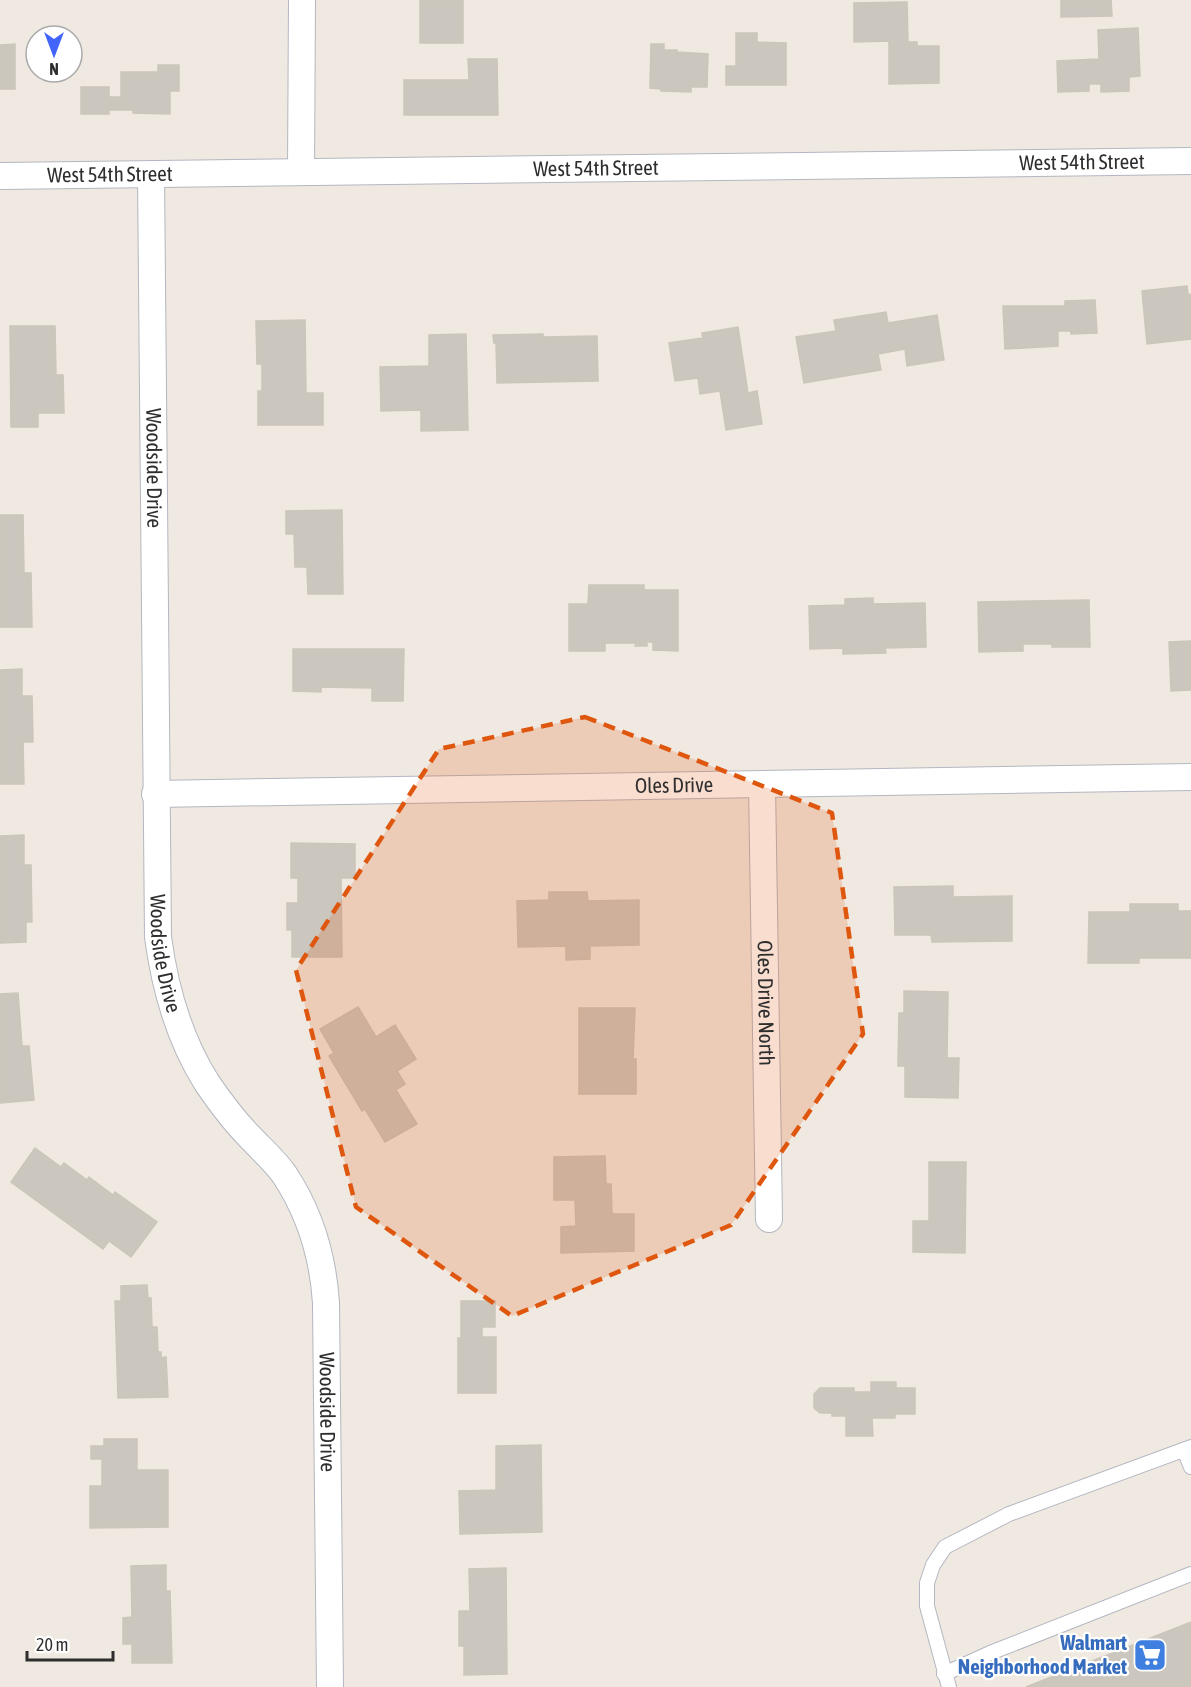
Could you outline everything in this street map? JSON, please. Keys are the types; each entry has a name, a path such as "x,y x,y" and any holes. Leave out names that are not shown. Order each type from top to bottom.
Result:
{"street":[{"path":"301,172 302,0"},
{"name":"West 54th Street","path":"0,176 1191,161"},
{"name":"Woodside Drive","path":"151,174 158,937 166,989 194,1062 231,1116 284,1174 305,1211 315,1237 321,1263 326,1303 330,1687"},
{"name":"Oles Drive","path":"155,794 1191,777"},
{"name":"Oles Drive North","path":"762,784 769,1219"}],"lane":[{"path":"949,1687 927,1606 927,1583 933,1565 945,1547 1009,1514 1188,1449 1191,1467"},
{"path":"944,1674 990,1653 1191,1574"}],"highlighted area":[{"path":"585,717 832,813 863,1034 731,1225 512,1316 356,1207 296,970 439,749"}],"building":[{"path":"420,0 463,0 463,43 420,43"},
{"path":"1061,0 1111,0 1112,16 1061,17"},
{"path":"907,2 908,42 917,42 917,46 939,46 939,83 889,84 889,41 854,42 854,3"},
{"path":"1138,28 1140,76 1129,77 1129,91 1101,92 1101,84 1089,84 1089,91 1058,92 1057,61 1099,59 1098,30"},
{"path":"736,33 757,33 757,42 786,43 786,85 726,85 726,66 736,66"},
{"path":"15,44 15,89 0,89 0,45"},
{"path":"651,44 664,44 664,50 708,54 707,87 691,87 691,92 661,91 661,89 650,88"},
{"path":"468,59 497,59 498,115 404,115 404,80 469,80"},
{"path":"158,65 179,65 179,91 170,91 170,114 109,110 109,114 81,114 81,87 109,87 109,97 121,97 121,72 158,72"},
{"path":"1187,286 1188,295 1191,294 1191,339 1147,344 1142,291"},
{"path":"1095,300 1097,333 1071,334 1071,331 1058,331 1058,346 1005,349 1003,306 1065,306 1065,301"},
{"path":"886,312 888,323 937,315 944,360 907,366 905,349 878,354 881,370 804,383 796,337 836,331 834,320"},
{"path":"305,320 306,393 323,393 323,425 258,425 258,391 262,391 262,364 257,364 256,321"},
{"path":"10,326 55,326 56,375 63,375 64,413 38,413 38,427 11,427"},
{"path":"738,327 748,393 757,391 762,424 726,430 720,391 700,394 698,378 675,381 669,343 703,338 702,333"},
{"path":"466,334 468,430 421,431 421,410 381,411 380,367 429,366 429,335"},
{"path":"543,334 543,337 597,336 598,381 497,383 496,343 494,343 493,335"},
{"path":"342,510 343,594 308,594 307,567 295,567 294,534 286,534 286,511"},
{"path":"0,515 23,515 24,573 31,573 32,627 0,627"},
{"path":"589,585 644,585 644,590 678,590 678,651 653,650 653,642 647,642 647,646 635,646 636,643 605,643 605,651 569,651 569,604 588,604"},
{"path":"873,598 873,604 925,603 926,647 885,648 886,653 843,654 843,648 810,649 809,606 845,605 845,599"},
{"path":"1089,600 1090,647 1023,644 1023,651 979,652 978,602"},
{"path":"1191,641 1191,690 1171,691 1169,642"},
{"path":"293,649 404,649 403,701 372,701 372,688 321,687 321,692 293,691"},
{"path":"22,669 22,696 32,696 33,742 23,742 24,784 0,784 0,670"},
{"path":"24,835 24,865 31,865 32,922 26,922 26,942 0,943 0,836"},
{"path":"291,843 355,844 355,878 341,878 342,957 292,957 292,930 287,930 287,903 298,903 298,878 291,878"},
{"path":"953,886 953,897 1012,896 1012,941 932,942 931,935 895,935 894,887"},
{"path":"549,892 587,892 588,901 639,900 639,945 590,946 590,959 566,960 566,946 518,947 517,901 549,900"},
{"path":"1130,904 1178,904 1178,911 1191,911 1191,958 1139,958 1139,963 1088,963 1089,912 1130,912"},
{"path":"904,991 948,992 947,1058 959,1058 958,1098 905,1097 905,1066 898,1066 899,1013 904,1013"},
{"path":"18,993 22,1046 29,1046 34,1100 0,1103 0,994"},
{"path":"358,1007 376,1037 395,1025 416,1059 397,1071 405,1084 396,1090 417,1124 385,1142 365,1109 362,1111 329,1056 334,1053 320,1029"},
{"path":"579,1008 635,1008 633,1059 636,1059 636,1094 579,1094"},
{"path":"35,1148 61,1167 64,1163 87,1180 89,1177 113,1195 115,1192 157,1222 131,1257 109,1241 103,1249 11,1182"},
{"path":"605,1156 606,1184 611,1184 612,1214 634,1214 634,1251 561,1253 561,1227 576,1226 575,1200 554,1200 554,1157"},
{"path":"929,1162 966,1162 965,1253 913,1252 913,1221 929,1221"},
{"path":"147,1285 148,1298 151,1298 152,1327 157,1327 158,1352 161,1352 161,1358 166,1357 168,1397 118,1398 115,1301 121,1301 121,1286"},
{"path":"461,1301 495,1301 495,1327 482,1327 482,1337 496,1337 496,1393 458,1393"},
{"path":"871,1382 896,1382 896,1388 915,1388 915,1414 895,1414 895,1418 872,1418 873,1436 846,1436 846,1416 820,1413 814,1408 814,1394 820,1388 854,1388 854,1392 871,1392"},
{"path":"104,1439 137,1439 137,1470 168,1470 168,1527 90,1528 90,1486 102,1486 102,1459 91,1459 91,1446 104,1446"},
{"path":"541,1445 542,1532 460,1534 459,1491 496,1490 496,1446"},
{"path":"166,1565 166,1591 170,1591 172,1663 132,1663 132,1644 123,1644 123,1618 132,1617 131,1566"},
{"path":"506,1568 507,1674 464,1675 464,1646 459,1646 459,1611 470,1611 469,1569"},
{"name":"Walmart Neighborhood Market","path":"1191,1622 1191,1687 1026,1687"}],"place":[{"name":"Walmart Neighborhood Market","path":"1150,1655"}]}
